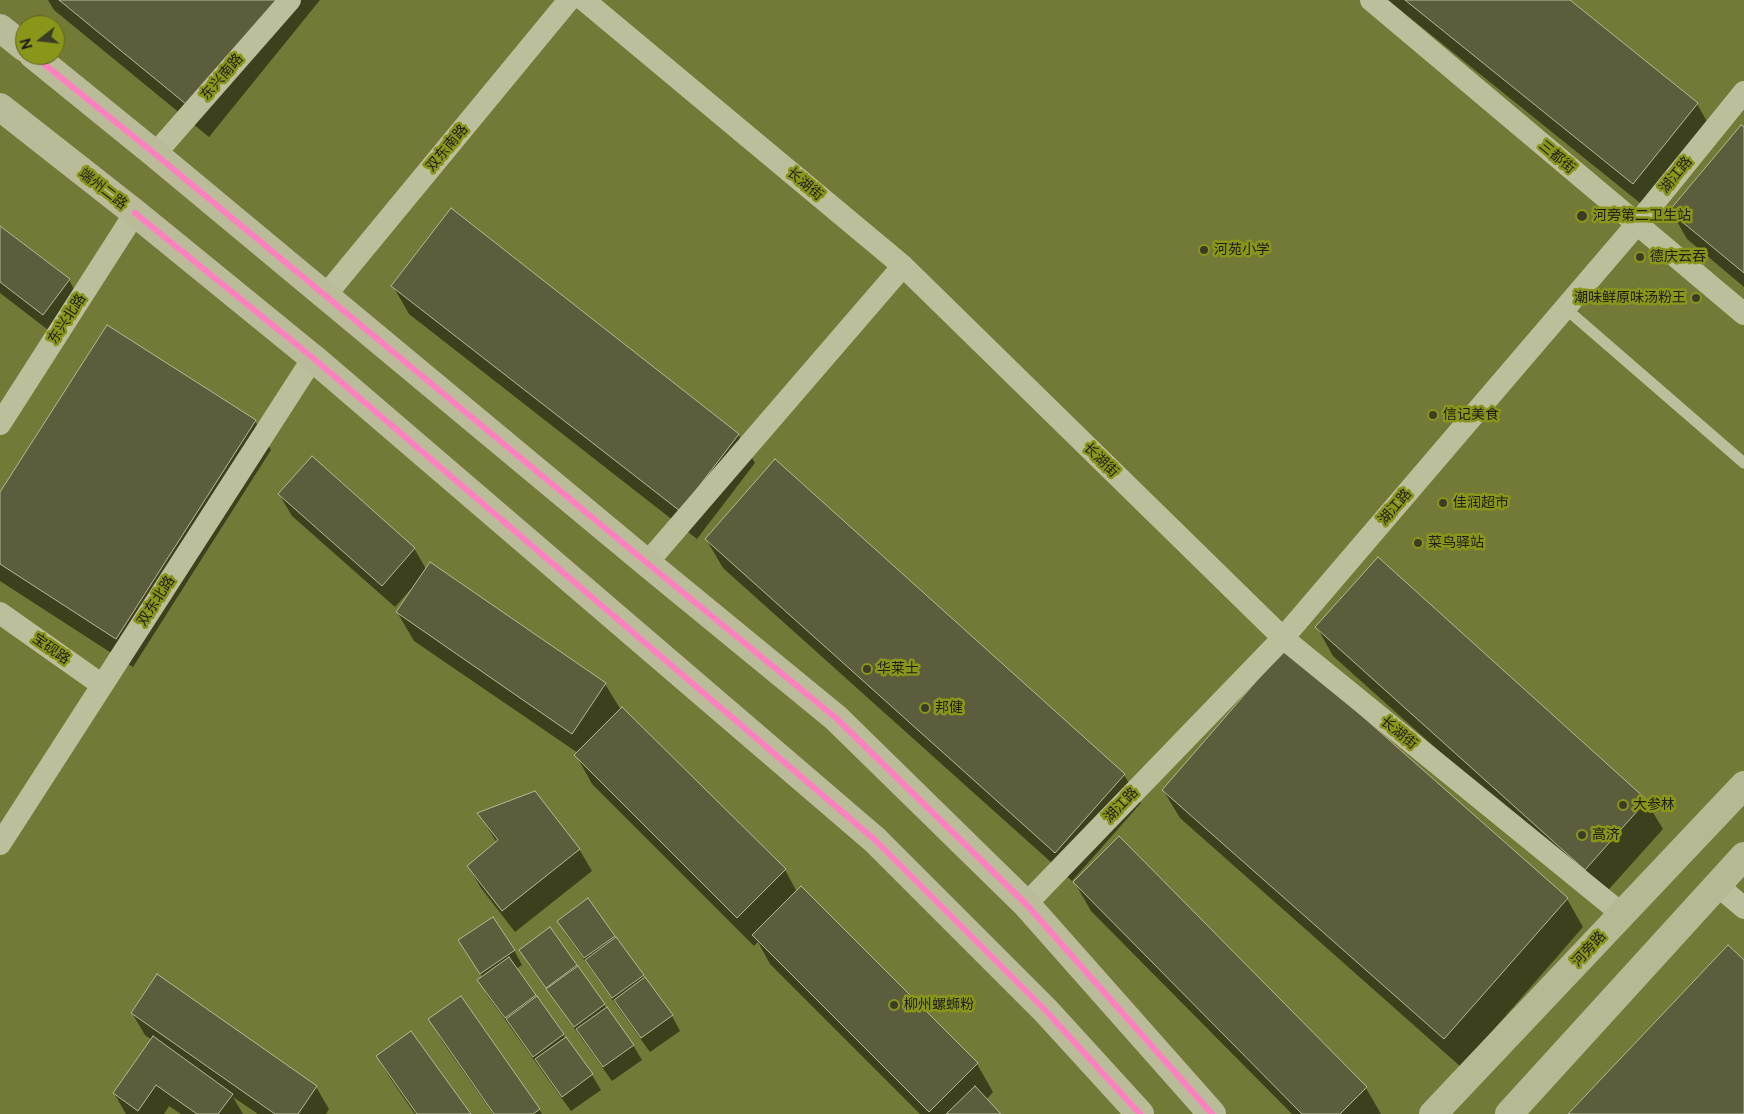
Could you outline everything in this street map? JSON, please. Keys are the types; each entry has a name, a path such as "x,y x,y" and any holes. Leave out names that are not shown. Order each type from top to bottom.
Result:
{"main road":[{"path":"0,28 15,40"},
{"path":"45,65 836,718 1026,904 1212,1114"},
{"name":"端州二路","path":"0,107 135,213 313,358 875,840 1046,1011 1140,1114"}],"street":[{"name":"东兴南路","path":"155,154 290,0"},
{"name":"双东南路","path":"325,296 569,0"},
{"name":"长湖街","path":"584,0 903,266 1282,638 1622,914"},
{"name":"三都街","path":"1370,0 1744,314"},
{"name":"湖江路","path":"1026,904 1282,638 1637,224 1744,92"},
{"name":"东兴北路","path":"0,424 135,213"},
{"path":"647,563 903,266"},
{"name":"双东北路","path":"0,844 313,358"},
{"name":"宝砚路","path":"0,613 102,685"},
{"name":"河旁路","path":"1434,1114 1744,785"},
{"path":"1509,1114 1744,856"},
{"path":"1717,885 1744,908"}],"lane":[{"path":"1565,308 1744,463"}],"building":[{"path":"59,0 281,0 192,109"},
{"path":"1405,0 1570,0 1698,103 1633,184"},
{"path":"1741,125 1744,127 1744,273 1669,211"},
{"path":"451,208 739,434 680,511 391,286"},
{"path":"0,226 70,279 43,315 0,282"},
{"path":"107,325 256,420 116,639 0,564 0,492"},
{"path":"312,456 415,548 382,586 278,494"},
{"path":"775,459 1125,774 1055,853 705,539"},
{"path":"1378,557 1647,800 1585,870 1315,627"},
{"path":"430,562 606,683 572,734 396,612"},
{"path":"1285,648 1568,898 1444,1039 1162,790"},
{"path":"622,707 786,869 737,918 574,755"},
{"path":"535,791 580,849 502,911 467,866 498,840 477,813"},
{"path":"1119,836 1367,1087 1340,1114 1302,1114 1073,882"},
{"path":"801,886 978,1063 929,1112 752,935"},
{"path":"588,898 615,936 584,958 557,921"},
{"path":"493,917 515,950 480,974 458,940"},
{"path":"550,927 577,965 546,988 519,950"},
{"path":"616,937 644,975 612,998 585,960"},
{"path":"1728,945 1744,960 1744,1114 1568,1114"},
{"path":"509,957 536,995 505,1018 477,980"},
{"path":"578,966 605,1004 574,1027 546,989"},
{"path":"157,974 317,1086 298,1114 275,1114 131,1013"},
{"path":"645,977 673,1015 641,1038 614,1000"},
{"path":"461,996 540,1109 533,1114 494,1114 428,1019"},
{"path":"537,996 564,1034 533,1057 506,1019"},
{"path":"607,1007 634,1045 603,1067 576,1029"},
{"path":"411,1031 471,1114 417,1114 376,1056"},
{"path":"153,1036 233,1094 218,1114 197,1114 156,1085 138,1111 113,1093"},
{"path":"566,1037 593,1074 562,1097 535,1059"},
{"path":"975,1086 1001,1114 946,1114"}],"cycle path":[{"path":"45,65 836,718 1026,904 1212,1114"},
{"path":"135,213 313,358 875,840 1046,1011 1140,1114"}],"place":[{"name":"河旁第二卫生站","path":"1582,216"},
{"name":"河苑小学","path":"1204,250"},
{"name":"德庆云吞","path":"1640,257"},
{"name":"潮味鲜原味汤粉王","path":"1696,298"},
{"name":"信记美食","path":"1433,415"},
{"name":"佳润超市","path":"1443,503"},
{"name":"菜鸟驿站","path":"1418,543"},
{"name":"华莱士","path":"867,669"},
{"name":"邦健","path":"925,708"},
{"name":"大参林","path":"1623,805"},
{"name":"高济","path":"1582,835"},
{"name":"柳州螺蛳粉","path":"894,1005"}]}
